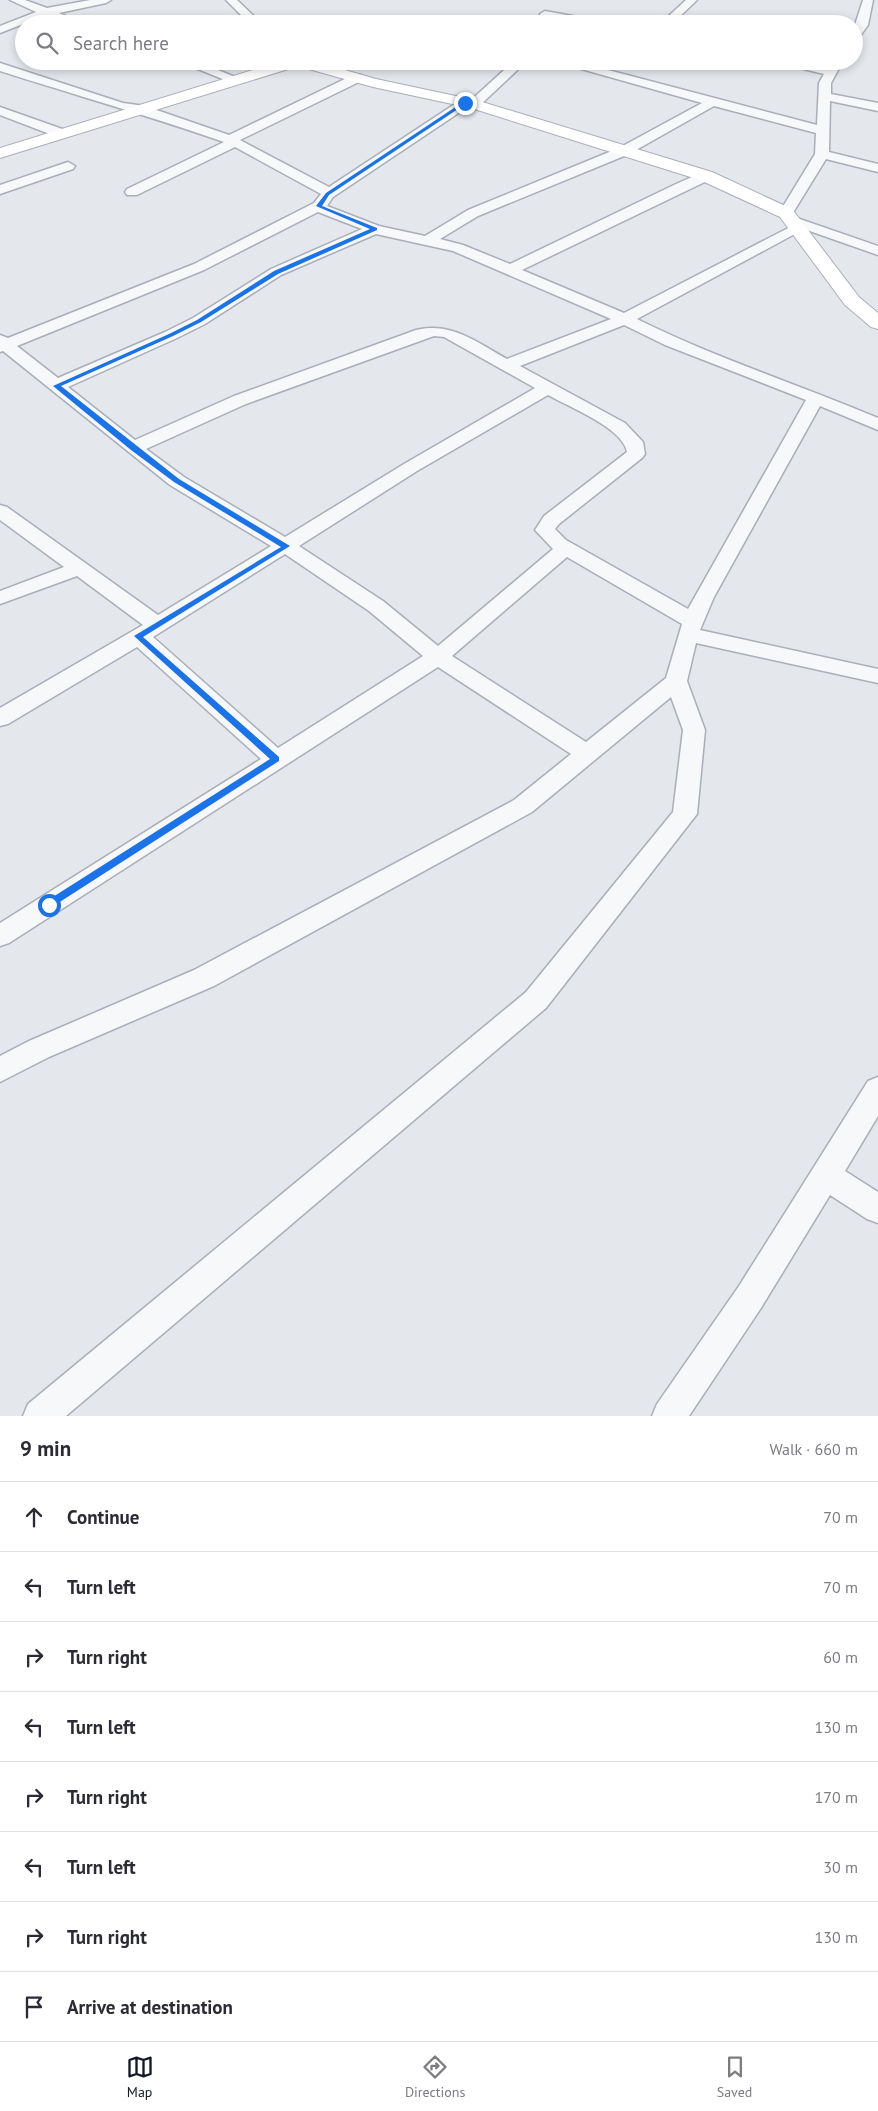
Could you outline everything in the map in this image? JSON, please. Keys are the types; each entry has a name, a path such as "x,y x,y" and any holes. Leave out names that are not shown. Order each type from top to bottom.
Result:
{"street":[{"path":"15,0 54,15"},
{"path":"38,15 106,0"},
{"path":"231,0 247,15"},
{"path":"545,15 552,0"},
{"path":"675,15 692,0"},
{"path":"863,21 868,0"},
{"path":"0,30 15,24"},
{"path":"0,67 121,106 141,109 233,141 288,169 323,200 375,229 458,248 625,319 671,342 816,398 878,425"},
{"path":"209,70 234,79"},
{"path":"0,153 266,70"},
{"path":"329,70 469,104 706,176 792,220 878,251"},
{"path":"2,344 191,270 323,200 469,104 510,70"},
{"path":"593,70 824,131"},
{"path":"506,365 625,319 792,220 822,154 825,83 831,70"},
{"path":"132,192 357,78"},
{"path":"824,96 878,108"},
{"path":"429,240 473,213 624,151 712,102"},
{"path":"0,111 60,133"},
{"path":"822,154 878,168"},
{"path":"0,190 68,166"},
{"path":"510,270 571,242 655,198 706,176"},
{"path":"792,220 852,301 878,323"},
{"path":"56,386 199,321 276,272 375,229"},
{"path":"133,448 240,400 422,333 434,331 448,333 619,428 634,442 636,454 551,520 545,530 566,548 691,628 878,676"},
{"path":"2,344 177,481 286,546 376,606 438,657 588,754"},
{"path":"0,718 286,546 467,432 549,388"},
{"path":"0,1070 40,1049 204,978 446,848 523,806 588,754 676,681 691,628 704,597 816,398"},
{"path":"0,511 77,569 147,631 276,759"},
{"path":"0,936 438,657 566,548"},
{"path":"0,598 77,569"},
{"path":"40,1416 536,1000 684,814 694,730 676,681"},
{"path":"669,1416 750,1297 878,1090"},
{"path":"825,1175 878,1210"}],"route":[{"path":"49,905 276,759 138,636 286,546 177,481 56,386 199,321 276,272 375,229 322,209 319,206 328,194 465,103"}]}
